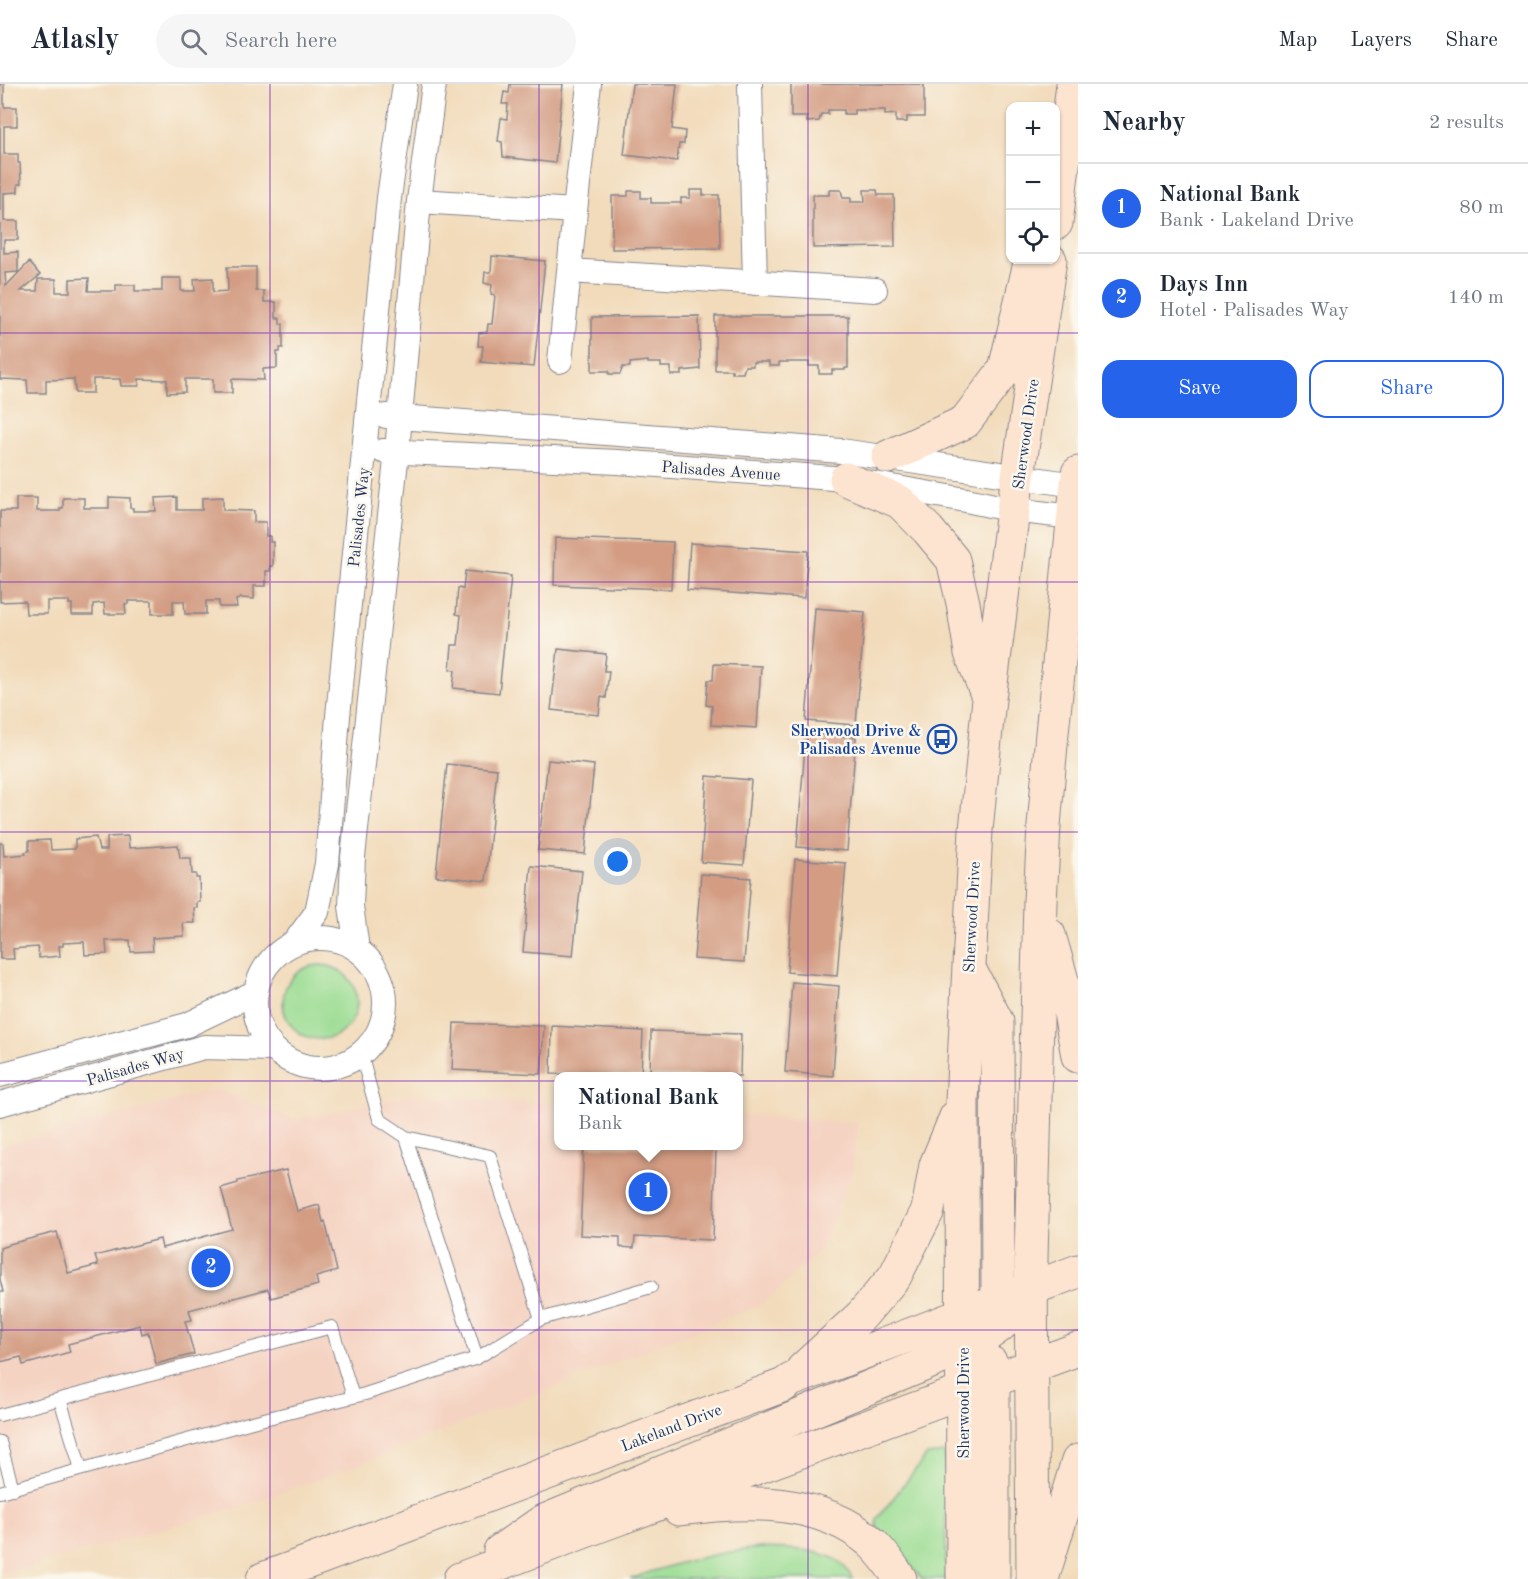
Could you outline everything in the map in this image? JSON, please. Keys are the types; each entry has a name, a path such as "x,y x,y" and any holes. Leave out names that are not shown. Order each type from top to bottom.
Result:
{"main road":[{"path":"1058,210 1073,84"},
{"path":"888,457 965,422 1005,369 1030,264"},
{"name":"Sherwood Drive","path":"963,1579 963,1393 981,1326 962,1102 976,830 989,699 1013,510 1049,264"},
{"path":"846,478 900,502 953,560 971,653 989,699"},
{"path":"1033,1579 1031,1290 1040,901 1052,733 1076,518 1078,481"},
{"path":"1052,733 1078,677"},
{"path":"1040,901 1068,1001 1078,1056"},
{"path":"969,968 997,1022 981,1326 989,1353 993,1381 993,1579"},
{"path":"791,1380 861,1316 895,1276 928,1210 936,1165 962,1102"},
{"name":"Lakeland Drive","path":"263,1579 784,1385 791,1380 981,1326 1031,1290 1078,1271"},
{"path":"981,1326 1022,1362 1032,1366"},
{"path":"460,1579 542,1522 981,1326"},
{"path":"460,1579 1078,1349"},
{"path":"1042,1579 1078,1461"},
{"path":"601,1525 689,1507 753,1504 795,1507 836,1519 854,1530 888,1561 900,1579"}],"street":[{"name":"Palisades Way","path":"295,942 317,912 327,864 338,716 389,198 405,84"},
{"name":"Palisades Way","path":"357,949 351,906 353,857 397,451 419,201 434,84"},
{"path":"560,361 589,84"},
{"path":"750,84 755,282"},
{"path":"419,201 575,211"},
{"path":"569,271 875,290"},
{"name":"Palisades Avenue","path":"369,414 841,451 1018,476 1078,481"},
{"name":"Palisades Avenue","path":"365,451 618,462 846,478 1013,510 1076,518"},
{"name":"Palisades Way","path":"316,937 337,940 357,949 372,962 381,980 385,1000 383,1021 375,1039 361,1054 344,1064 325,1068 306,1067 288,1060 273,1049 261,1033 255,1013 254,993 262,972 276,954 295,942 316,937"},
{"name":"Palisades Way","path":"0,1075 186,1025 254,993"},
{"name":"Palisades Way","path":"0,1104 204,1047 273,1049"}],"lane":[{"path":"361,1054 379,1119 406,1137 490,1156 541,1319"},
{"path":"406,1137 477,1358"},
{"path":"0,1492 252,1422 353,1397 477,1358 541,1319 651,1287"},
{"path":"0,1415 332,1328 353,1397"},
{"path":"60,1399 81,1469"},
{"path":"0,1442 14,1489"}],"shaded area":[{"path":"217,1089 294,1120 410,1095 554,1104 554,1150 743,1150 743,1115 858,1123 852,1173 820,1250 764,1303 358,1465 243,1506 29,1567 0,1572 0,1146"}],"green space":[{"path":"327,965 347,975 355,988 357,1002 355,1016 347,1029 334,1037 313,1039 293,1029 285,1016 283,995 293,975 306,967"},
{"path":"945,1453 946,1579 922,1579 877,1527 877,1519 927,1455"},
{"path":"761,1548 803,1550 824,1554 841,1563 853,1579 630,1579 695,1559"}],"building":[{"path":"0,84 4,84 4,107 17,107 17,126 4,126 4,154 18,154 21,184 18,184 18,192 4,193 4,221 18,221 18,240 4,240 4,253 18,252 18,272 5,273 6,286 29,262 40,275 21,291 37,291 38,279 56,279 56,292 70,292 70,279 89,278 88,291 116,291 116,285 135,285 135,291 162,291 162,278 181,278 181,291 195,291 194,279 213,278 213,292 228,291 227,267 256,267 256,291 264,291 264,302 276,302 276,318 280,318 280,324 283,324 283,348 277,352 277,368 263,369 264,380 232,379 232,393 213,393 213,379 185,379 185,392 167,393 167,380 139,379 139,386 121,386 120,379 93,379 93,393 75,393 74,379 46,380 46,393 28,393 27,380 0,379"},
{"path":"510,84 563,84 555,163 503,157 502,142 498,141 501,118 507,119 508,104 502,104 504,92 509,93"},
{"path":"632,84 677,84 672,129 685,131 684,144 679,144 677,161 624,155"},
{"path":"791,84 924,84 924,117 907,117 907,122 896,122 896,114 885,115 885,110 854,110 854,114 844,114 844,110 828,110 828,114 821,114 819,121 807,122 807,117 791,117"},
{"path":"690,190 703,190 703,195 719,195 720,248 612,249 612,196 628,196 628,191 641,191 641,198 651,198 651,203 681,203 681,198 690,198"},
{"path":"829,190 841,190 843,198 851,198 851,202 865,202 864,190 877,190 878,195 894,195 895,247 813,248 813,195 829,195"},
{"path":"492,256 545,261 534,367 481,362 483,346 478,346 479,333 487,332 488,324 492,324 495,295 491,294 492,285 484,283 485,272 491,272"},
{"path":"699,316 700,369 682,371 682,375 671,375 671,367 661,367 661,363 648,363 648,361 630,363 630,367 623,367 620,374 609,374 609,371 592,371 592,317"},
{"path":"715,316 848,316 848,368 832,370 832,374 819,374 819,366 809,366 809,362 779,362 779,366 769,366 769,362 753,362 753,366 745,366 743,373 732,373 732,370 715,370"},
{"path":"109,497 130,498 130,508 133,508 133,511 156,511 155,498 177,497 177,510 202,510 202,498 223,497 223,510 254,511 254,522 266,522 266,536 270,536 270,542 273,542 273,566 270,566 270,571 266,571 266,586 254,586 254,599 236,600 237,607 219,607 219,601 206,601 206,614 185,614 184,601 173,601 173,614 152,614 152,601 128,601 128,604 125,604 126,614 105,614 104,603 93,604 93,615 72,615 72,604 69,604 69,601 47,601 47,614 26,614 25,601 0,602 0,511 16,511 16,498 37,498 37,511 60,511 60,508 63,508 63,498 84,498 84,508 109,508"},
{"path":"555,538 673,542 671,589 554,585"},
{"path":"690,543 808,551 804,598 687,590"},
{"path":"465,571 511,576 499,693 453,688 455,670 450,669 452,645 458,645 461,615 456,614 458,588 463,589"},
{"path":"815,608 865,612 856,725 806,721"},
{"path":"558,649 606,654 604,671 609,671 606,698 601,697 599,715 551,710"},
{"path":"714,664 761,666 757,728 711,725 712,706 706,705 708,680 713,680"},
{"path":"806,734 856,737 847,851 797,847"},
{"path":"548,760 594,765 585,854 538,850"},
{"path":"447,764 497,769 486,881 436,876"},
{"path":"707,776 751,780 744,865 701,862"},
{"path":"128,836 129,848 178,845 180,858 191,858 192,874 196,874 196,878 199,878 200,902 197,902 197,908 194,908 195,923 183,923 184,936 152,938 153,951 131,952 130,940 106,941 107,954 85,955 84,942 63,943 63,946 59,946 60,956 39,958 38,947 13,949 14,959 0,959 0,843 3,843 4,856 26,854 25,852 29,851 29,841 50,840 51,850 75,849 75,839 96,837 99,850 107,850 107,837"},
{"path":"795,859 846,863 837,976 787,972"},
{"path":"531,866 582,871 573,956 523,952"},
{"path":"701,874 751,878 744,962 694,959"},
{"path":"792,982 839,986 833,1076 785,1072"},
{"path":"454,1023 544,1026 541,1074 452,1070"},
{"path":"552,1026 643,1031 641,1072 554,1072 551,1074"},
{"path":"651,1031 741,1034 740,1072 650,1072"},
{"path":"584,1150 716,1150 713,1240 635,1237 634,1248 620,1247 620,1237 580,1235"},
{"path":"286,1170 297,1211 319,1205 323,1222 325,1221 337,1271 316,1277 318,1285 271,1298 268,1289 189,1310 192,1320 185,1321 194,1354 156,1364 148,1332 142,1334 140,1325 68,1344 70,1352 23,1365 21,1357 0,1362 0,1292 3,1292 0,1279 0,1248 57,1232 68,1273 98,1265 95,1256 160,1239 162,1248 232,1229 221,1188 238,1183 238,1181"}],"place":[{"name":"Sherwood Drive & Palisades Avenue","path":"942,739"},
{"name":"National Bank","path":"648,1192"},
{"name":"Days Inn","path":"211,1268"}]}
